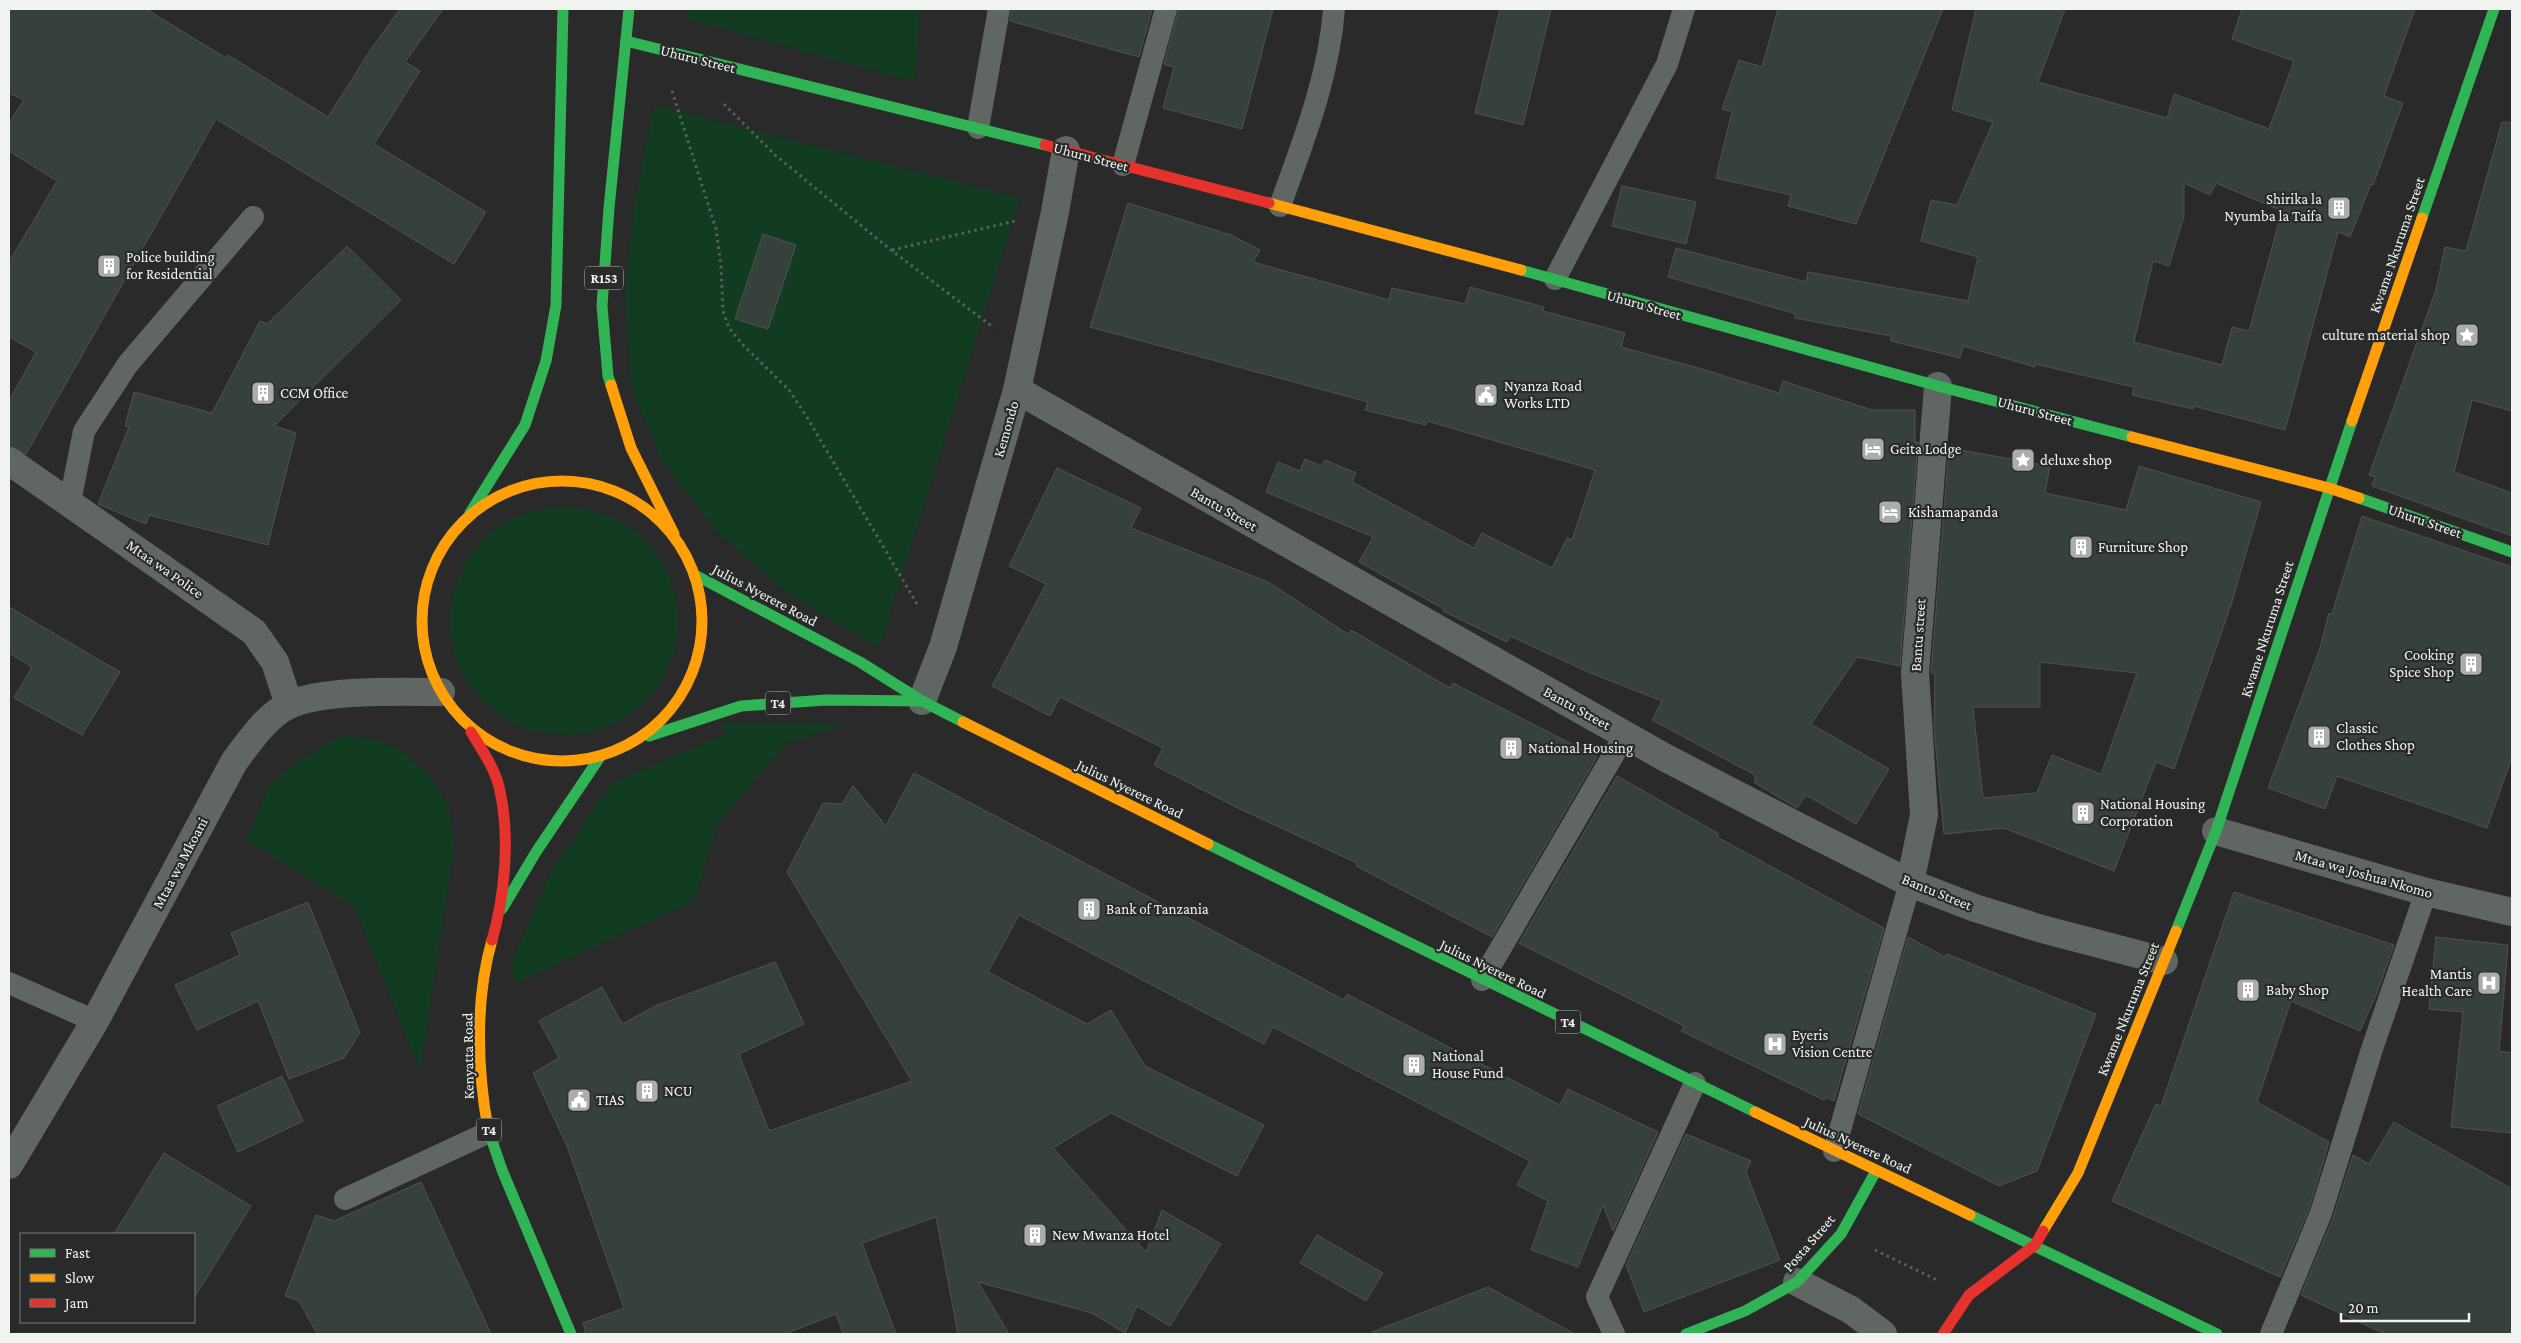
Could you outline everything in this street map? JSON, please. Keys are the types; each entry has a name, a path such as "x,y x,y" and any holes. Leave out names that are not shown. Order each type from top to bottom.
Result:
{"main road":[{"path":"470,513 512,488 568,479 622,492 674,534 697,576 704,624 694,671 670,712 638,740 600,756 550,762 502,748 468,726 441,692 422,647 422,598 438,551 470,513 525,425 546,361 556,305 563,9"},
{"name":"R153","path":"629,9 609,208 602,306 608,376 631,448 674,534"},
{"name":"Kwame Nkuruma Street","path":"2035,1245 2078,1173 2216,831 2329,488 2494,9"},
{"name":"Uhuru Street","path":"626,41 1066,150 1555,278 1641,305 1938,386 2329,488 2512,552"},
{"name":"Julius Nyerere Road","path":"697,576 860,662 922,701 1064,774 1834,1151 2035,1245 2217,1334"},
{"name":"Julius Nyerere Road","path":"638,740 741,706 826,700 922,701"},
{"name":"Kenyatta Road","path":"468,726 488,760 500,789 505,828 500,913 486,962 480,1022 483,1101 489,1132 571,1334"},
{"name":"Kenyatta Road","path":"500,913 536,852 600,756"},
{"name":"Posta Street","path":"1686,1334 1745,1311 1798,1282 1841,1234 1876,1170"},
{"path":"1943,1334 1969,1295 2035,1245"}],"street":[{"name":"Kemondo","path":"922,701 943,647 1017,390 1055,212 1066,150"},
{"name":"Bantu street","path":"1910,883 1924,815 1915,674 1938,386"},
{"name":"Bantu Street","path":"1017,390 1625,735 1910,883 1975,908 2042,929 2164,961"},
{"name":"Mtaa wa Police","path":"9,460 254,632 275,662 289,705"},
{"name":"Mtaa wa Mkoani","path":"9,1165 95,1020 234,762 257,731 289,705 321,697 381,692 441,692"},
{"name":"Mtaa wa Joshua Nkomo","path":"2216,831 2426,892 2512,912"},
{"path":"1798,1282 1851,1310 1883,1334"}],"lane":[{"path":"978,128 999,9"},
{"path":"1123,165 1166,9"},
{"path":"1280,206 1311,119 1332,42 1334,9"},
{"path":"1555,278 1667,64 1684,9"},
{"path":"70,502 84,431 128,364 253,217"},
{"path":"1482,980 1625,735"},
{"path":"1834,1151 1910,883"},
{"path":"2271,1334 2321,1214 2372,1049 2426,892"},
{"path":"9,983 95,1020"},
{"path":"1614,1334 1597,1296 1695,1083"},
{"path":"345,1199 489,1132"}],"path":[{"path":"657,49 716,229 721,266 723,311 729,328 743,345 789,390 943,647"},
{"path":"692,58 728,109 775,155 891,250 1026,352"},
{"path":"891,250 1055,212"},
{"path":"1841,1234 1969,1295"}],"green space":[{"path":"687,9 920,9 915,82 687,19"},
{"path":"654,105 1020,198 879,648 792,596 718,533 661,459 631,386 625,293 634,207"},
{"path":"564,507 597,512 618,521 636,533 652,549 664,567 673,588 678,621 673,654 664,675 652,693 636,709 618,721 597,730 564,735 531,730 510,721 492,709 476,693 464,675 455,654 450,621 455,588 464,567 476,549 492,533 510,521 531,512"},
{"path":"721,723 850,723 785,744 717,825 694,901 517,983 510,966 551,872 612,783 726,734"},
{"path":"345,735 371,739 401,750 433,779 450,811 454,847 420,1071 355,907 247,840 269,786 302,758"}],"building":[{"path":"9,9 146,9 226,58 228,55 328,117 371,49 400,9 443,9 405,62 420,71 374,144 486,212 454,264 216,119 26,454 9,446 9,401 36,352 9,337 9,262 57,181 9,151 9,123 24,100 9,93"},
{"path":"1012,9 1152,9 1139,57 1010,21"},
{"path":"1179,9 1273,9 1242,129 1163,108 1174,67 1164,64"},
{"path":"1500,9 1551,9 1523,125 1475,113"},
{"path":"1778,9 1943,9 1856,224 1788,206 1791,195 1716,178 1732,112 1722,109 1739,60 1762,67"},
{"path":"1976,9 2065,9 2038,82 2167,118 2174,94 2269,129 2294,61 2232,39 2242,9 2415,9 2384,96 2403,103 2373,185 2371,184 2350,237 2338,232 2285,430 2194,406 2193,409 2132,395 2134,387 2035,364 2035,367 1963,346 1960,358 1891,341 1891,336 1795,318 1796,314 1668,277 1676,248 1806,282 1808,272 1968,301 1978,257 1921,241 1931,200 1957,205 1993,122 1952,110","holes":["2184,183 2210,195 2216,183 2282,211 2249,331 2232,327 2222,365 2134,342 2153,261 2169,266 2184,216"]},
{"path":"2502,122 2512,123 2512,411 2472,400 2454,472 2512,493 2512,536 2372,486 2375,477 2369,475 2436,290 2445,247 2466,251"},
{"path":"1622,186 1696,202 1686,244 1612,226"},
{"path":"1128,203 1231,235 1260,250 1253,262 1389,300 1392,288 1465,304 1470,287 1544,307 1543,311 1625,333 1621,347 1702,369 1779,393 1783,381 1872,410 1915,410 1915,442 1918,442 1900,666 1857,657 1811,724 1889,769 1856,824 1806,795 1797,808 1755,783 1755,775 1652,720 1662,701 1588,672 1510,636 1507,642 1443,611 1444,609 1359,562 1373,537 1266,492 1278,462 1300,471 1305,459 1322,466 1325,460 1356,473 1352,482 1474,548 1482,533 1552,568 1567,538 1572,540 1595,470 1427,421 1426,425 1365,410 1368,402 1090,327"},
{"path":"763,234 796,245 768,329 735,319"},
{"name":"CCM Office","path":"347,246 401,300 274,426 296,433 268,545 149,515 146,524 98,504 129,427 125,426 134,392 212,413 260,321 267,324"},
{"path":"1949,448 2050,466 2045,493 2126,510 2139,466 2261,502 2231,605 2174,769 2156,762 2114,871 2004,828 1944,834 1934,728 1935,674 1931,673","holes":["2040,662 2137,673 2101,774 2052,755 2037,793 1983,798 1973,707 2040,707"]},
{"path":"1057,468 1141,508 1131,528 1268,582 1348,634 1351,630 1450,688 1453,683 1597,757 1492,937 1356,866 1357,863 1238,808 1154,765 1163,748 1060,697 1050,716 992,686 1046,584 1009,566"},
{"path":"2362,516 2512,567 2512,757 2487,828 2337,776 2325,809 2268,788 2320,648 2329,613 2332,614"},
{"path":"9,607 120,672 82,735 14,698 32,667 9,653"},
{"path":"914,773 1344,1000 1347,994 1560,1105 1568,1089 1658,1132 1613,1231 1603,1205 1578,1267 1531,1250 1548,1201 1517,1185 1530,1161 1273,1027 1264,1044 1019,915 988,972 1087,1024 1111,1010 1145,1066 1264,1125 1237,1176 1111,1113 1053,1148 1146,1252 1162,1210 1221,1244 1170,1326 1137,1306 1125,1333 1092,1313 978,1282 1009,1334 958,1334 936,1217 862,1243 896,1334 843,1334 836,1314 785,1334 586,1334 583,1323 624,1308 567,1146 533,1073 559,1058 539,1021 602,987 622,1024 655,1006 775,962 804,1024 739,1054 769,1131 912,1081 787,872 823,803 842,804 853,786 886,826"},
{"path":"1617,776 1719,834 1717,837 1884,928 1834,1101 1825,1097 1824,1100 1681,1031 1684,1026 1519,943"},
{"path":"2234,892 2394,945 2377,993 2360,1031 2291,1001 2257,1102 2329,1142 2309,1209 2280,1277 2112,1201 2156,1104 2161,1106"},
{"path":"308,902 360,1033 344,1058 289,1079 258,1001 197,1030 175,985 240,955 231,933"},
{"path":"1908,937 1945,957 1947,954 2096,1014 2037,1171 1999,1186 1858,1114"},
{"path":"2436,937 2508,945 2499,1051 2512,1053 2512,1133 2451,1127 2463,1012 2429,1009"},
{"path":"282,1076 303,1121 238,1152 217,1106"},
{"path":"2394,1122 2512,1189 2512,1334 2385,1334 2301,1295 2333,1218 2353,1155 2369,1164"},
{"path":"1686,1134 1751,1161 1746,1172 1780,1260 1644,1312 1626,1265"},
{"path":"164,1153 251,1206 195,1296 195,1233 115,1233"},
{"path":"421,1182 491,1334 317,1334 299,1301 285,1296 316,1215 334,1221"},
{"path":"1317,1235 1383,1273 1366,1301 1300,1263"},
{"path":"1488,1287 1575,1334 1373,1334 1372,1332"}],"traffic: fast":[{"path":"470,513 525,425 546,361 556,305 563,9"},
{"path":"611,385 608,376 602,306 609,208 629,9"},
{"path":"2422,218 2494,9"},
{"path":"626,41 1045,145"},
{"path":"1521,270 1938,386 2132,437"},
{"path":"2176,931 2216,831 2352,421"},
{"path":"2359,498 2512,552"},
{"path":"697,576 860,662 922,701 963,722"},
{"path":"649,736 741,706 826,700 922,701"},
{"path":"502,909 536,852 600,757"},
{"path":"1208,844 1755,1112"},
{"path":"488,1129 502,1170 571,1334"},
{"path":"1686,1334 1745,1311 1797,1282 1841,1234 1876,1171"},
{"path":"1970,1215 2217,1334"}],"traffic: slow":[{"path":"1269,203 1521,270"},
{"path":"2352,421 2422,218"},
{"path":"611,385 631,448 674,534"},
{"path":"2132,437 2329,488 2359,498"},
{"path":"576,481 616,491 628,497 651,513 670,532 679,543 692,567 700,594 702,621 700,648 692,675 679,699 661,720 640,738 616,751 576,761 548,761 508,751 484,738 463,720 445,699 432,675 424,648 422,607 432,567 445,543 463,522 484,504 508,491 535,483 576,481"},
{"path":"963,722 1208,844"},
{"path":"2043,1231 2078,1173 2176,931"},
{"path":"488,1129 480,1058 480,1010 486,963 492,940"},
{"path":"1755,1112 1970,1215"}],"traffic: jam":[{"path":"1045,145 1269,203"},
{"path":"471,732 488,760 498,783 505,827 503,885 492,940"},
{"path":"1943,1334 1969,1295 2035,1245 2043,1231"}],"place":[{"name":"Shirika la Nyumba la Taifa","path":"2339,208"},
{"name":"Police building for Residential","path":"109,266"},
{"name":"culture material shop","path":"2467,335"},
{"name":"CCM Office","path":"263,393"},
{"name":"Nyanza Road Works LTD","path":"1486,395"},
{"name":"Geita Lodge","path":"1873,449"},
{"name":"deluxe shop","path":"2023,460"},
{"name":"Kishamapanda","path":"1890,512"},
{"name":"Furniture Shop","path":"2081,547"},
{"name":"Cooking Spice Shop","path":"2471,664"},
{"name":"Classic Clothes Shop","path":"2319,737"},
{"name":"National Housing","path":"1511,748"},
{"name":"National Housing Corporation","path":"2083,813"},
{"name":"Bank of Tanzania","path":"1089,909"},
{"name":"Mantis Health Care","path":"2489,983"},
{"name":"Baby Shop","path":"2248,990"},
{"name":"Eyeris Vision Centre","path":"1775,1044"},
{"name":"National House Fund","path":"1414,1065"},
{"name":"NCU","path":"647,1091"},
{"name":"TIAS","path":"579,1100"},
{"name":"New Mwanza Hotel","path":"1035,1235"}]}
